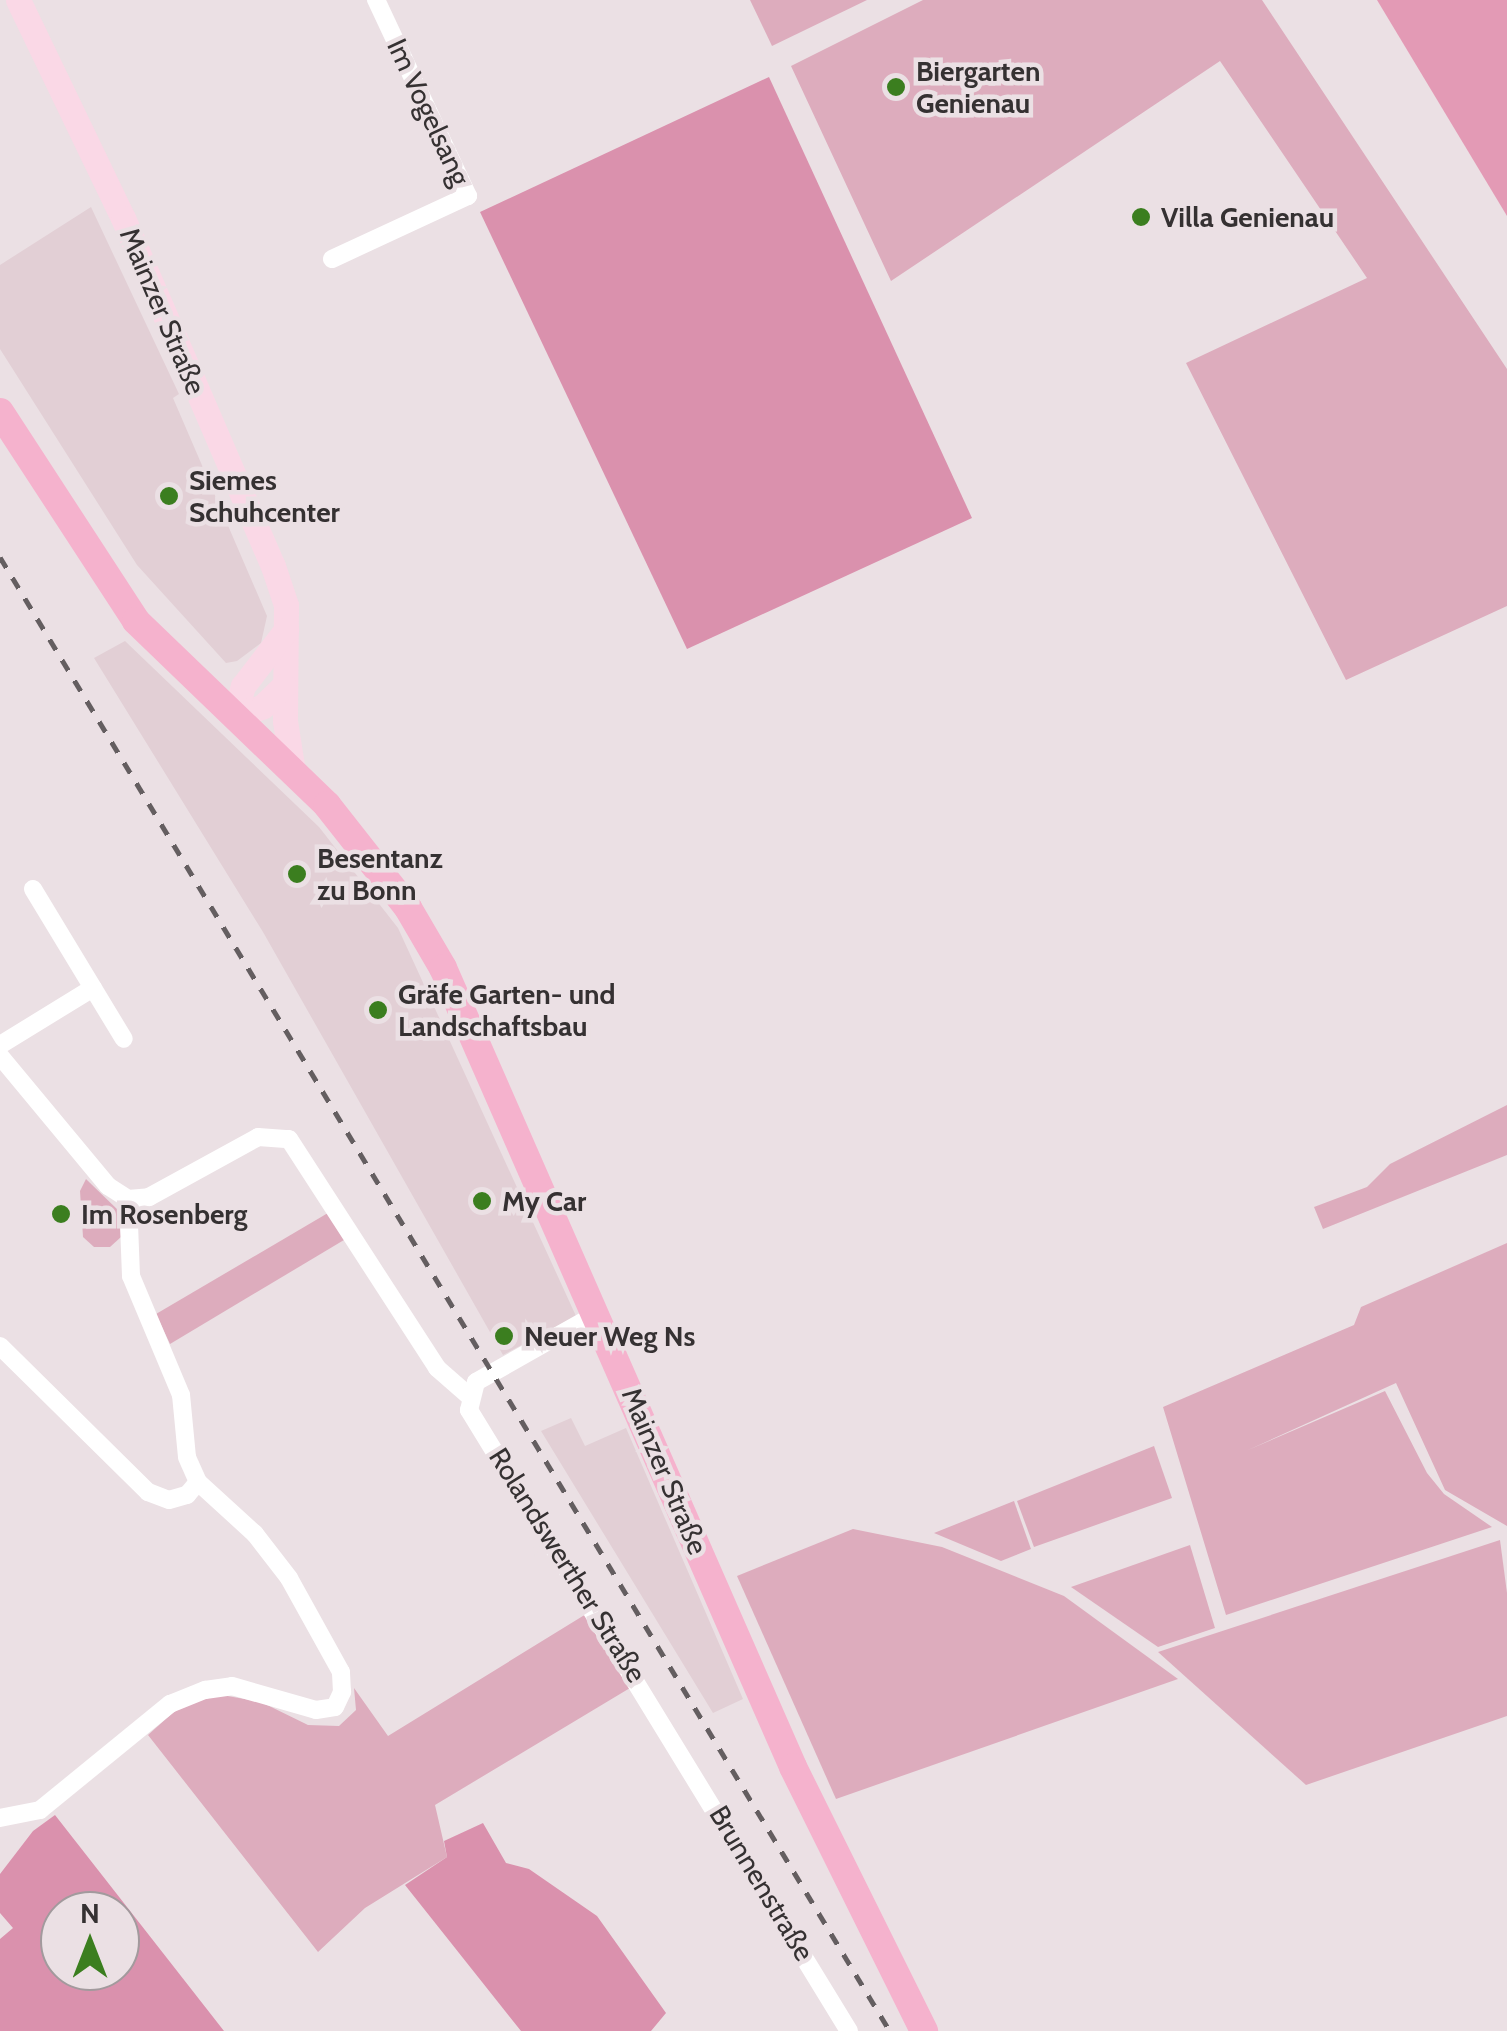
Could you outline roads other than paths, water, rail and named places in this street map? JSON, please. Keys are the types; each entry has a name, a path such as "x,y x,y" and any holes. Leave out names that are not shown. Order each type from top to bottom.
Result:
{"main road":[{"name":"Mainzer Straße","path":"18,0 123,218 273,566 286,630 284,686 293,772"},
{"name":"Mainzer Straße","path":"0,412 136,621 293,772 359,842 443,968 598,1313 793,1767 924,2031"},
{"path":"235,716 244,686 286,630"},
{"path":"235,716 263,706 284,686"}],"street":[{"name":"Im Vogelsang","path":"332,259 468,196 376,0"},
{"path":"32,889 124,1038"},
{"path":"0,1045 93,988"},
{"path":"0,1056 108,1186 128,1199 132,1276 181,1395 188,1457 198,1482 255,1534 289,1578 341,1672 334,1706 316,1710 232,1686 204,1690 170,1704 40,1810 0,1818"},
{"name":"Rolandswerther Straße","path":"128,1199 149,1197 258,1137 280,1134 308,1160 437,1368 468,1394 469,1410 673,1735"},
{"path":"468,1394 476,1382 598,1313"},
{"path":"0,1346 148,1492 169,1500 188,1495 198,1482"},
{"name":"Brunnenstraße","path":"673,1735 849,2031"}],"railway":[{"path":"0,557 890,2031"}],"place":[{"name":"Biergarten Genienau","path":"896,87"},
{"name":"Villa Genienau","path":"1141,217"},
{"name":"Siemes Schuhcenter","path":"169,496"},
{"name":"Besentanz zu Bonn","path":"297,874"},
{"name":"Gräfe Garten- und Landschaftsbau","path":"378,1010"},
{"name":"My Car","path":"482,1201"},
{"name":"Im Rosenberg","path":"61,1214"},
{"name":"Neuer Weg Ns","path":"504,1336"}]}
